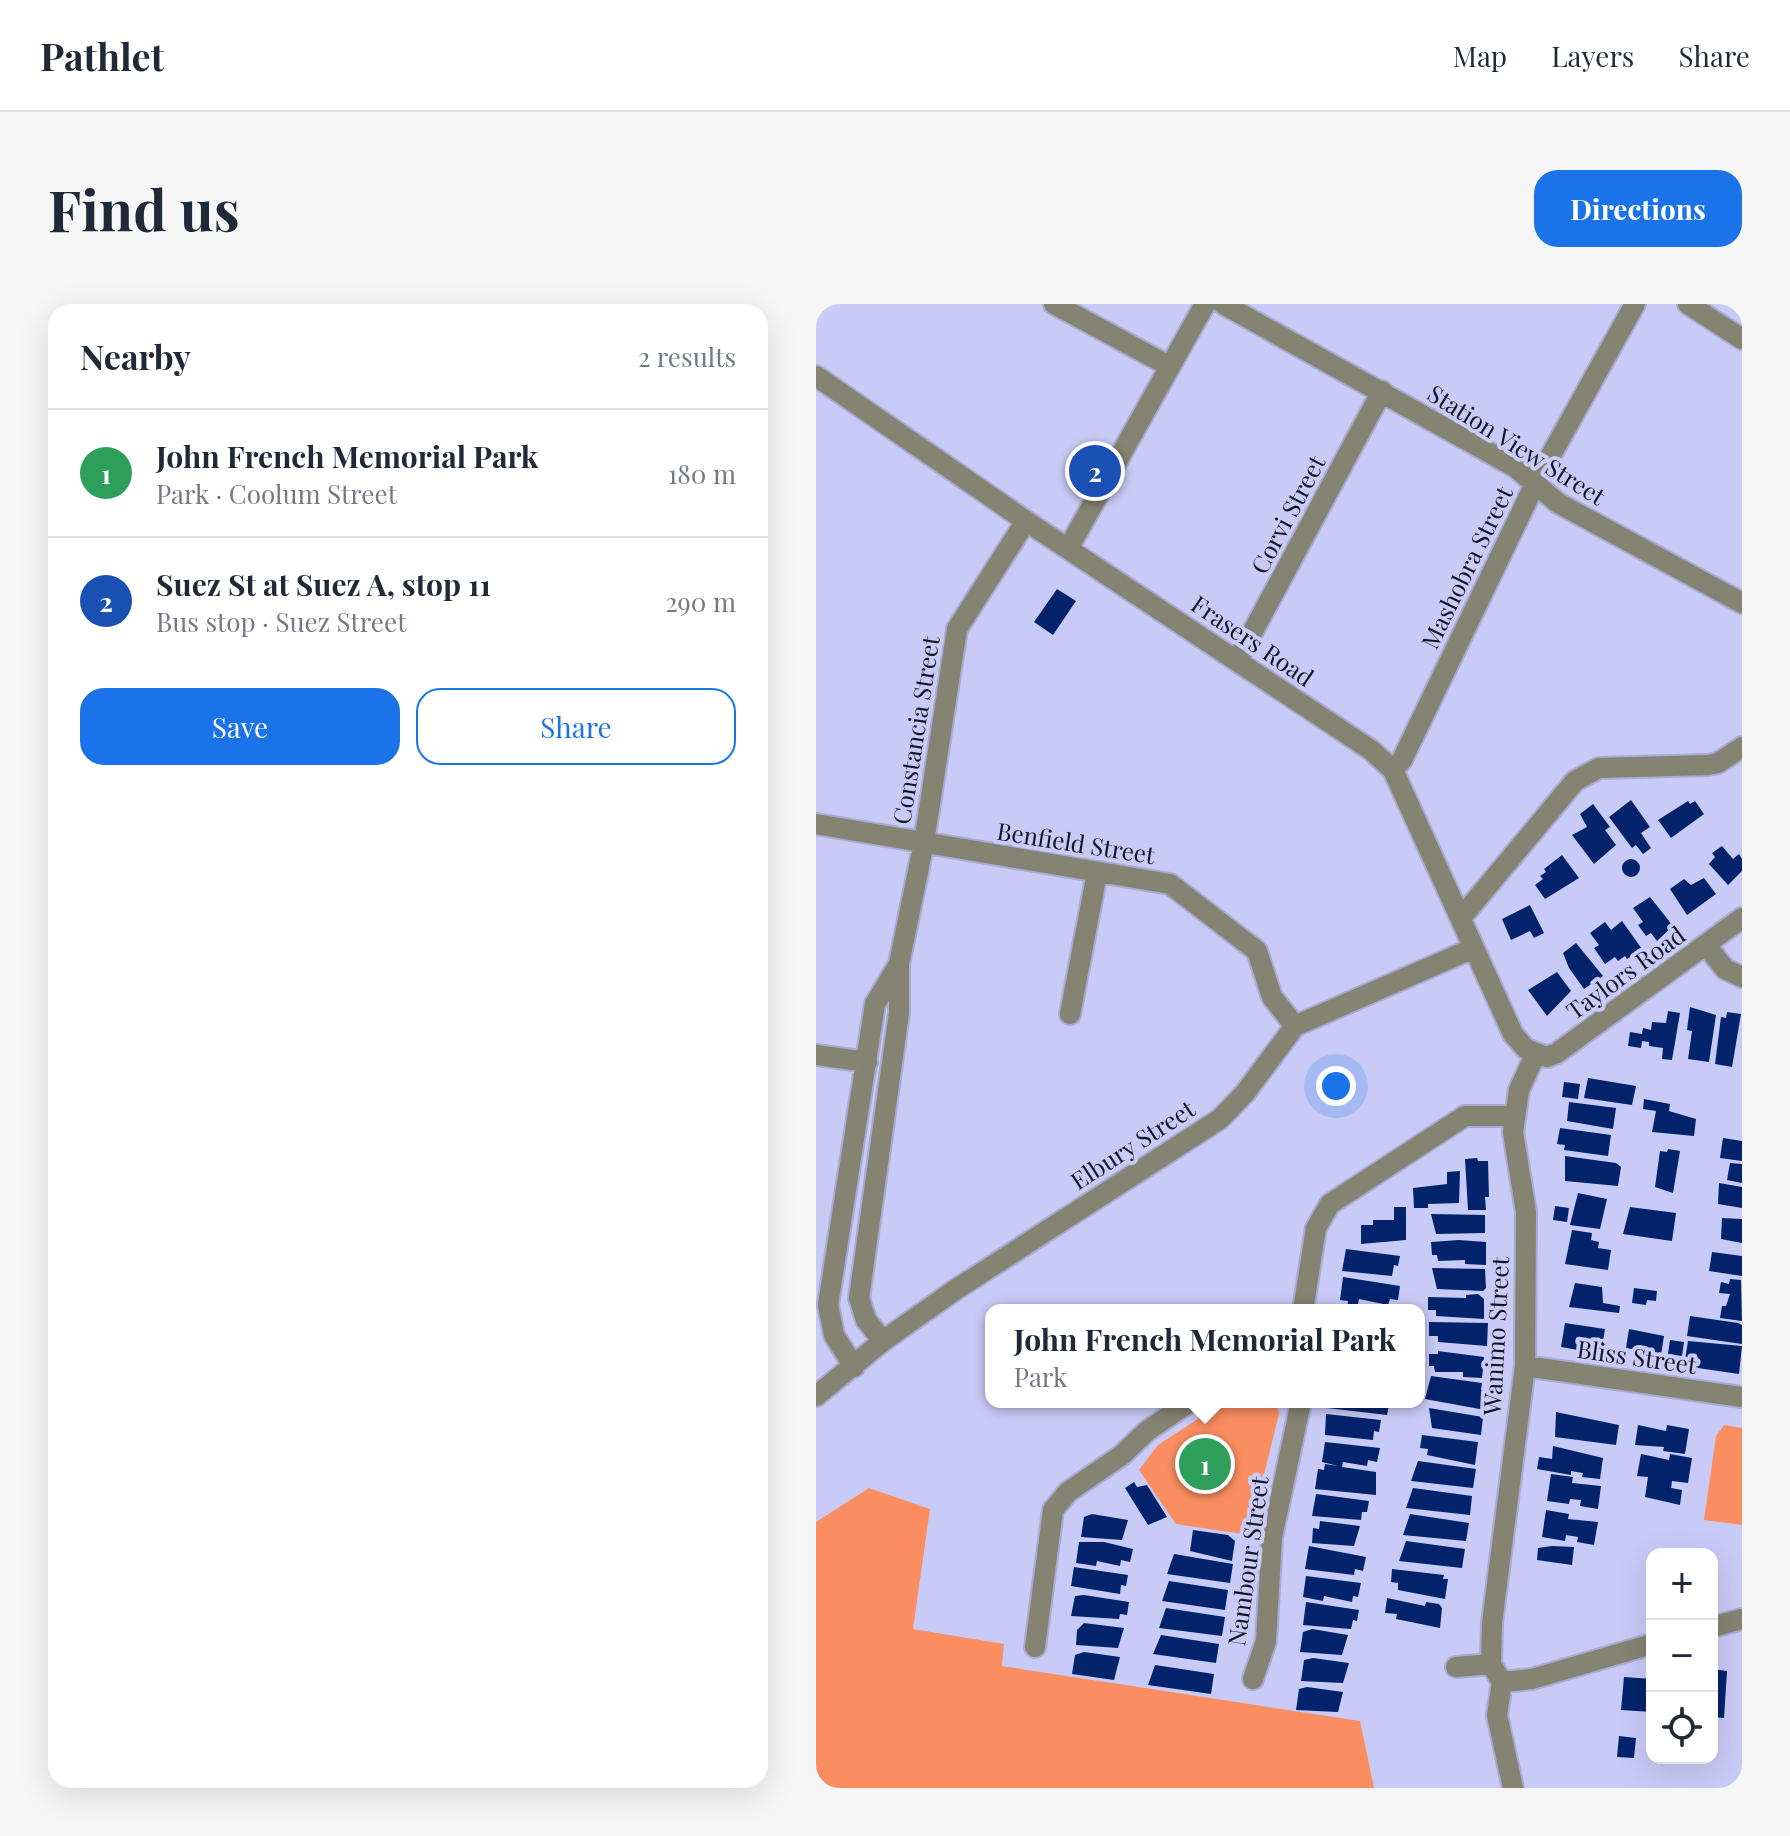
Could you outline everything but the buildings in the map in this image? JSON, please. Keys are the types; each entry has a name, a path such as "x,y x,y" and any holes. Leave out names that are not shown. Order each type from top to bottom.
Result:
{"street":[{"path":"1054,304 1169,366"},
{"path":"1069,547 1205,304"},
{"name":"Station View Street","path":"1223,304 1515,467 1558,503 1742,603"},
{"name":"Mashobra Street","path":"1393,770 1402,760 1535,484 1635,304"},
{"path":"1688,304 1742,339"},
{"name":"Frasers Road","path":"816,376 1026,521 1371,750 1393,770 1513,1034 1535,1055"},
{"name":"Corvi Street","path":"1237,661 1382,391"},
{"name":"Constancia Street","path":"883,1341 866,1320 859,1298 899,1013 899,964 924,842 957,629 1026,521"},
{"path":"1461,918 1575,781 1587,772 1599,768 1708,765 1718,763 1742,747"},
{"name":"Benfield Street","path":"816,824 1170,884 1257,951 1272,997 1295,1026"},
{"path":"1070,1014 1097,873"},
{"name":"Taylors Road","path":"1535,1055 1547,1057 1572,1044 1742,918"},
{"path":"1706,945 1725,969 1742,977"},
{"name":"Elbury Street","path":"816,1396 883,1341 955,1290 1220,1119 1245,1093 1295,1026 1474,948"},
{"name":"Constancia Street","path":"854,1367 834,1335 828,1305 875,1004 899,964"},
{"path":"816,1055 867,1062"},
{"name":"Wanimo Street","path":"1491,1664 1492,1623 1525,1366 1526,1212 1513,1140 1519,1090 1535,1055"},
{"path":"1304,1304 1316,1228 1330,1204 1465,1116 1515,1116"},
{"name":"Bliss Street","path":"1525,1366 1742,1397"},
{"path":"1035,1647 1053,1510 1068,1492 1182,1408"},
{"name":"Nambour Street","path":"1253,1679 1266,1641 1272,1537 1300,1408"},
{"path":"1718,1625 1742,1619"},
{"path":"1502,1682 1532,1679 1646,1646"},
{"path":"1456,1667 1491,1664 1502,1682 1497,1715 1513,1788"}],"shaded area":[{"path":"1215,1408 1278,1408 1249,1535 1176,1524 1139,1470 1158,1445"},
{"path":"1724,1425 1742,1428 1742,1525 1704,1520 1716,1436"},
{"path":"869,1488 930,1509 913,1629 1004,1644 1002,1666 1360,1721 1374,1788 816,1788 816,1522"}],"place":[{"name":"Suez St at Suez A, stop 11","path":"1095,471"},
{"name":"John French Memorial Park","path":"1205,1464"}]}
